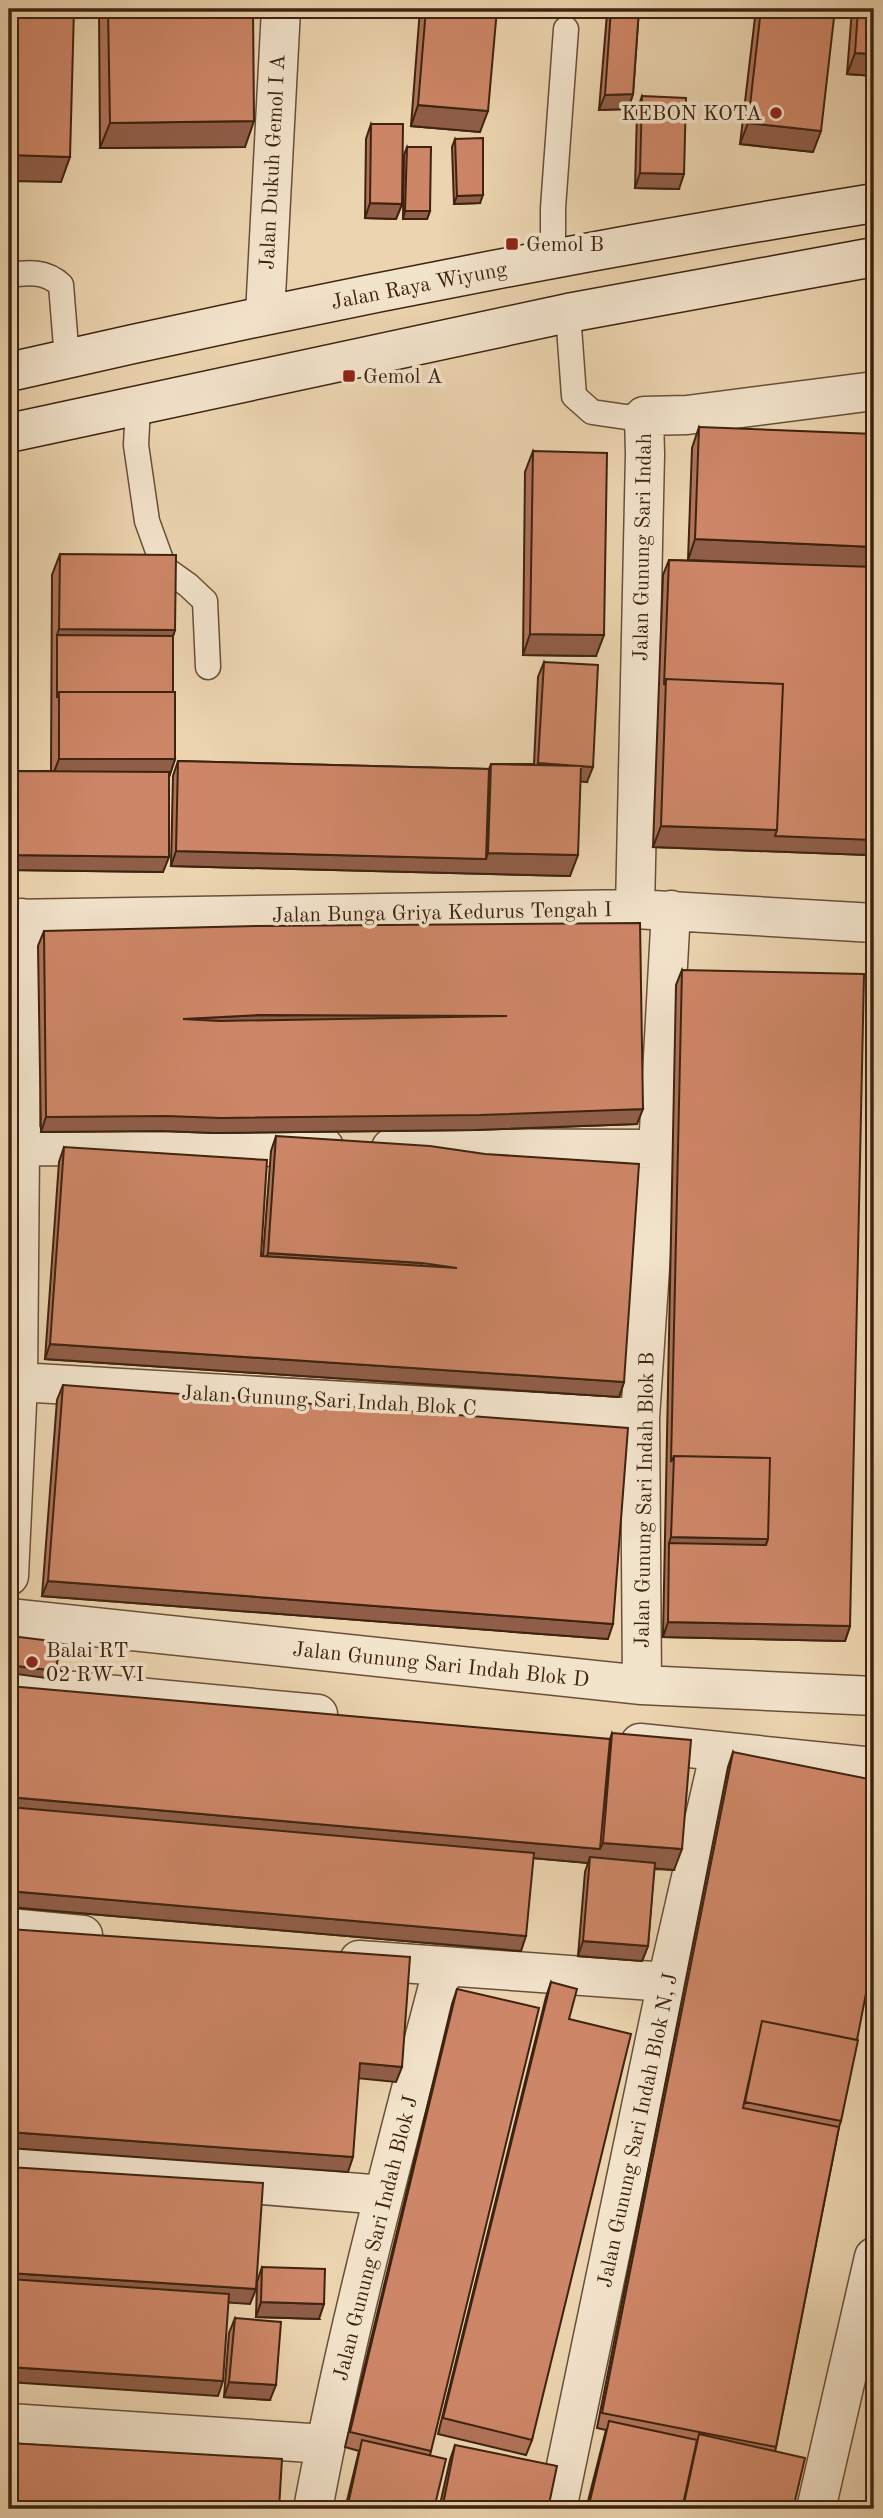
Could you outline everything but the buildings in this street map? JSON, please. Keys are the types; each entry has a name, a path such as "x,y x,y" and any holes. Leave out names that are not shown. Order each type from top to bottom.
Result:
{"street":[{"name":"Jalan Dukuh Gemol I A","path":"265,315 281,9"},
{"name":"Jalan Raya Wiyung","path":"9,372 265,315 553,258 874,204"},
{"path":"9,433 568,313 874,257"},
{"name":"Jalan Gunung Sari Indah","path":"653,909 644,416 687,415 874,391"},
{"name":"Jalan Bunga Griya Kedurus Tengah I","path":"16,919 653,909 874,923"},
{"name":"Jalan Gunung Sari Indah Blok B","path":"642,1685 640,1418 658,1149 653,909"},
{"path":"9,1576 18,1382 21,1146 16,919"},
{"path":"21,1146 658,1149"},
{"name":"Jalan Gunung Sari Indah Blok C","path":"18,1382 640,1418"},
{"name":"Jalan Gunung Sari Indah Blok D","path":"9,1618 642,1685 874,1696"},
{"path":"9,1685 351,1717"},
{"path":"610,1741 874,1767"},
{"name":"Jalan Gunung Sari Indah Blok N, J","path":"557,2509 667,1982 720,1751"},
{"path":"9,1928 117,1938"},
{"path":"321,1956 443,1968 667,1982"},
{"name":"Jalan Gunung Sari Indah Blok J","path":"313,2509 325,2444 383,2195 443,1968"},
{"path":"9,2164 383,2195"},
{"path":"816,2509 874,2257"},
{"path":"9,2423 325,2444"}],"lane":[{"path":"553,258 553,208 566,29"},
{"path":"9,275 31,272 52,277 61,285 67,359"},
{"path":"568,313 575,396 592,412 626,418 644,416"},
{"path":"138,407 136,445 147,521 164,568 205,601 208,667"}],"place":[{"name":"KEBON KOTA","path":"776,113"},
{"name":"Gemol B","path":"512,244"},
{"name":"Gemol A","path":"349,376"},
{"name":"Balai RT 02 RW VI","path":"32,1662"}]}
